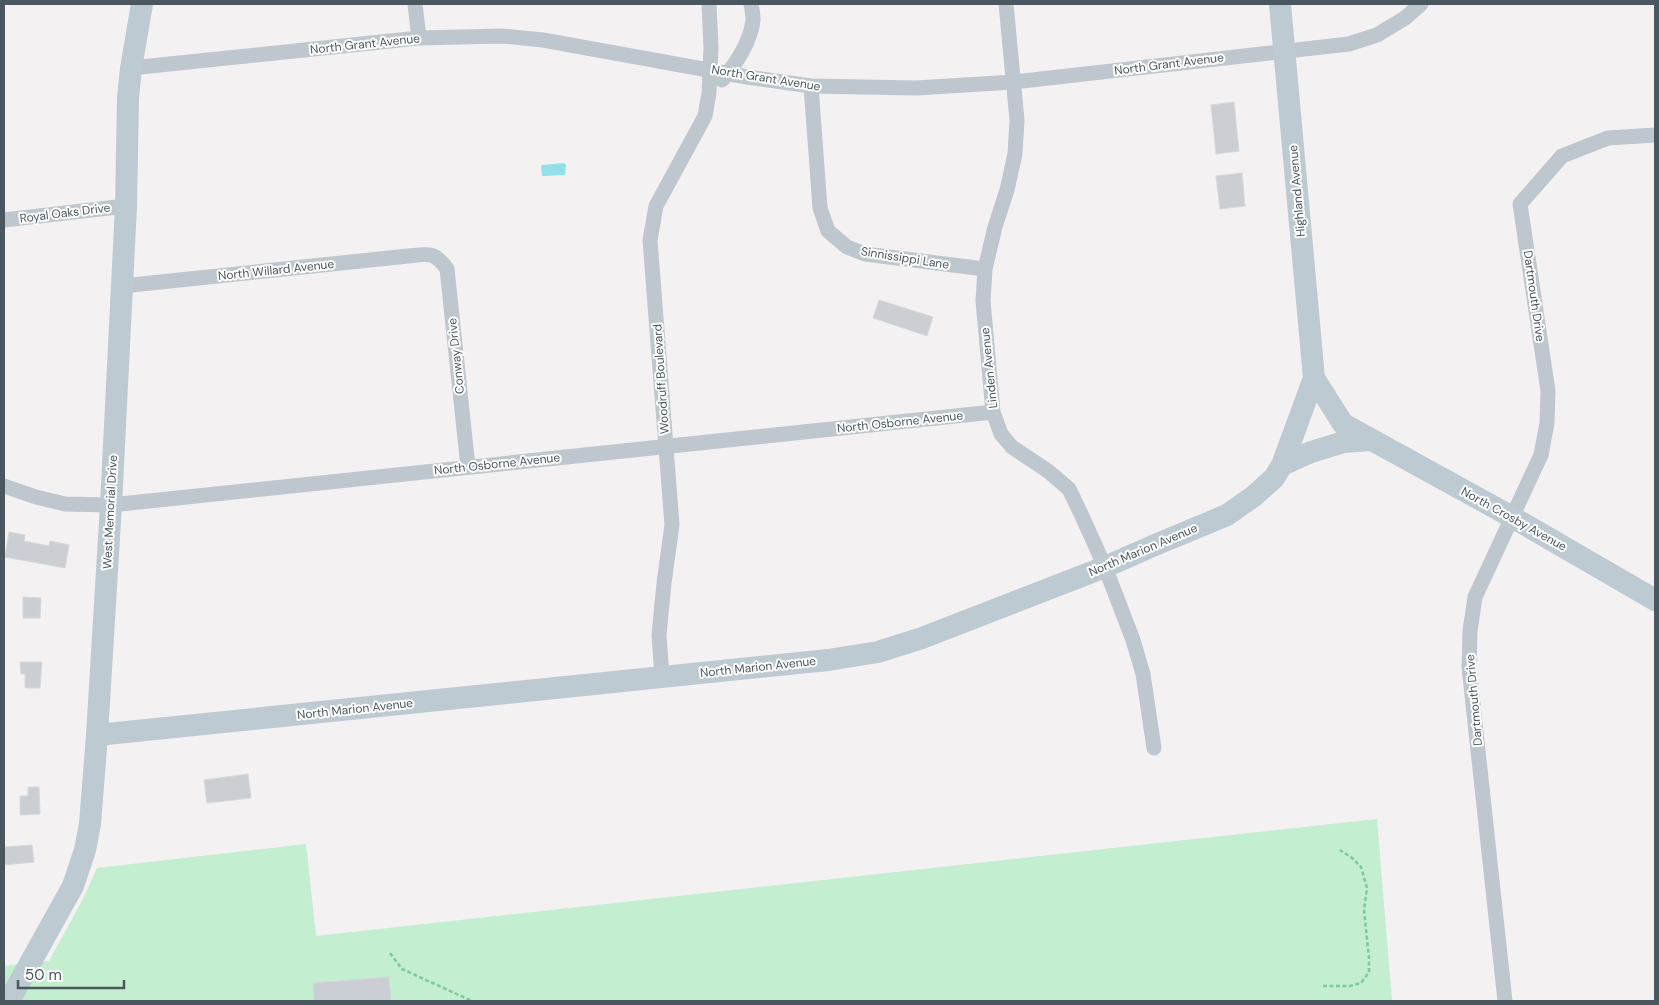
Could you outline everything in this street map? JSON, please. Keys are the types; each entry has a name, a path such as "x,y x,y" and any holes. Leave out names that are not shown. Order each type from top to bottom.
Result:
{"street":[{"name":"West Memorial Drive","path":"9,1001 69,894 85,850 90,824 111,505 126,206 128,98 142,4"},
{"path":"415,4 419,38"},
{"name":"Woodruff Boulevard","path":"662,677 659,635 672,525 650,240 656,206 705,116 709,93 710,69 711,27 709,4"},
{"path":"709,93 728,73 741,52 753,20 751,4"},
{"name":"Linden Avenue","path":"1006,4 1017,120 1016,154 985,269 983,301 993,412 1001,434 1012,447 1048,471 1069,489 1105,567 1133,640 1144,674 1154,748"},
{"name":"Highland Avenue","path":"1280,4 1314,378"},
{"name":"North Grant Avenue","path":"131,68 419,38 502,36 543,40 812,86 916,88 1014,82 1349,44 1377,35 1405,18 1421,4"},
{"name":"Sinnissippi Lane","path":"812,86 820,208 828,231 847,247 865,254 985,269"},
{"name":"Dartmouth Drive","path":"1505,1001 1469,668 1470,630 1475,597 1541,455 1547,415 1548,391 1520,204 1562,156 1608,138 1655,135"},
{"name":"Royal Oaks Drive","path":"4,220 126,206"},
{"name":"North Willard Avenue","path":"122,286 429,254"},
{"name":"Conway Drive","path":"429,254 440,259 447,269 468,467"},
{"name":"North Crosby Avenue","path":"1314,378 1342,424 1512,517 1655,600"},
{"name":"North Marion Avenue","path":"97,735 828,660 878,652 922,638 1105,567 1226,514 1254,496 1274,478 1282,465 1314,378"},
{"name":"North Osborne Avenue","path":"4,486 65,504 111,505 993,412"},
{"path":"1282,465 1311,452 1344,442 1371,440"}],"path":[{"path":"1323,986 1350,986 1361,983 1369,972 1370,958 1364,910 1367,888 1361,867 1340,850"},
{"path":"390,953 402,969 472,1001"}],"green space":[{"path":"1377,819 1392,1001 4,1001 4,966 49,961 83,899 97,868 306,844 316,936"}],"water":[{"path":"564,163 566,165 565,175 542,176 542,165"}],"building":[{"path":"1234,102 1239,151 1216,154 1211,105"},
{"path":"1242,173 1245,206 1220,209 1216,176"},
{"path":"879,300 933,317 927,336 873,318"},
{"path":"9,532 25,535 24,541 49,546 50,541 69,545 65,568 5,557"},
{"path":"23,597 41,598 40,618 23,618"},
{"path":"20,662 42,662 40,688 25,688 25,674 21,674"},
{"path":"248,774 251,798 207,803 204,780"},
{"path":"28,787 39,787 40,814 20,815 20,796 28,796"},
{"path":"32,845 34,862 4,865 4,847"},
{"path":"389,977 391,1001 314,1001 313,983"}]}
